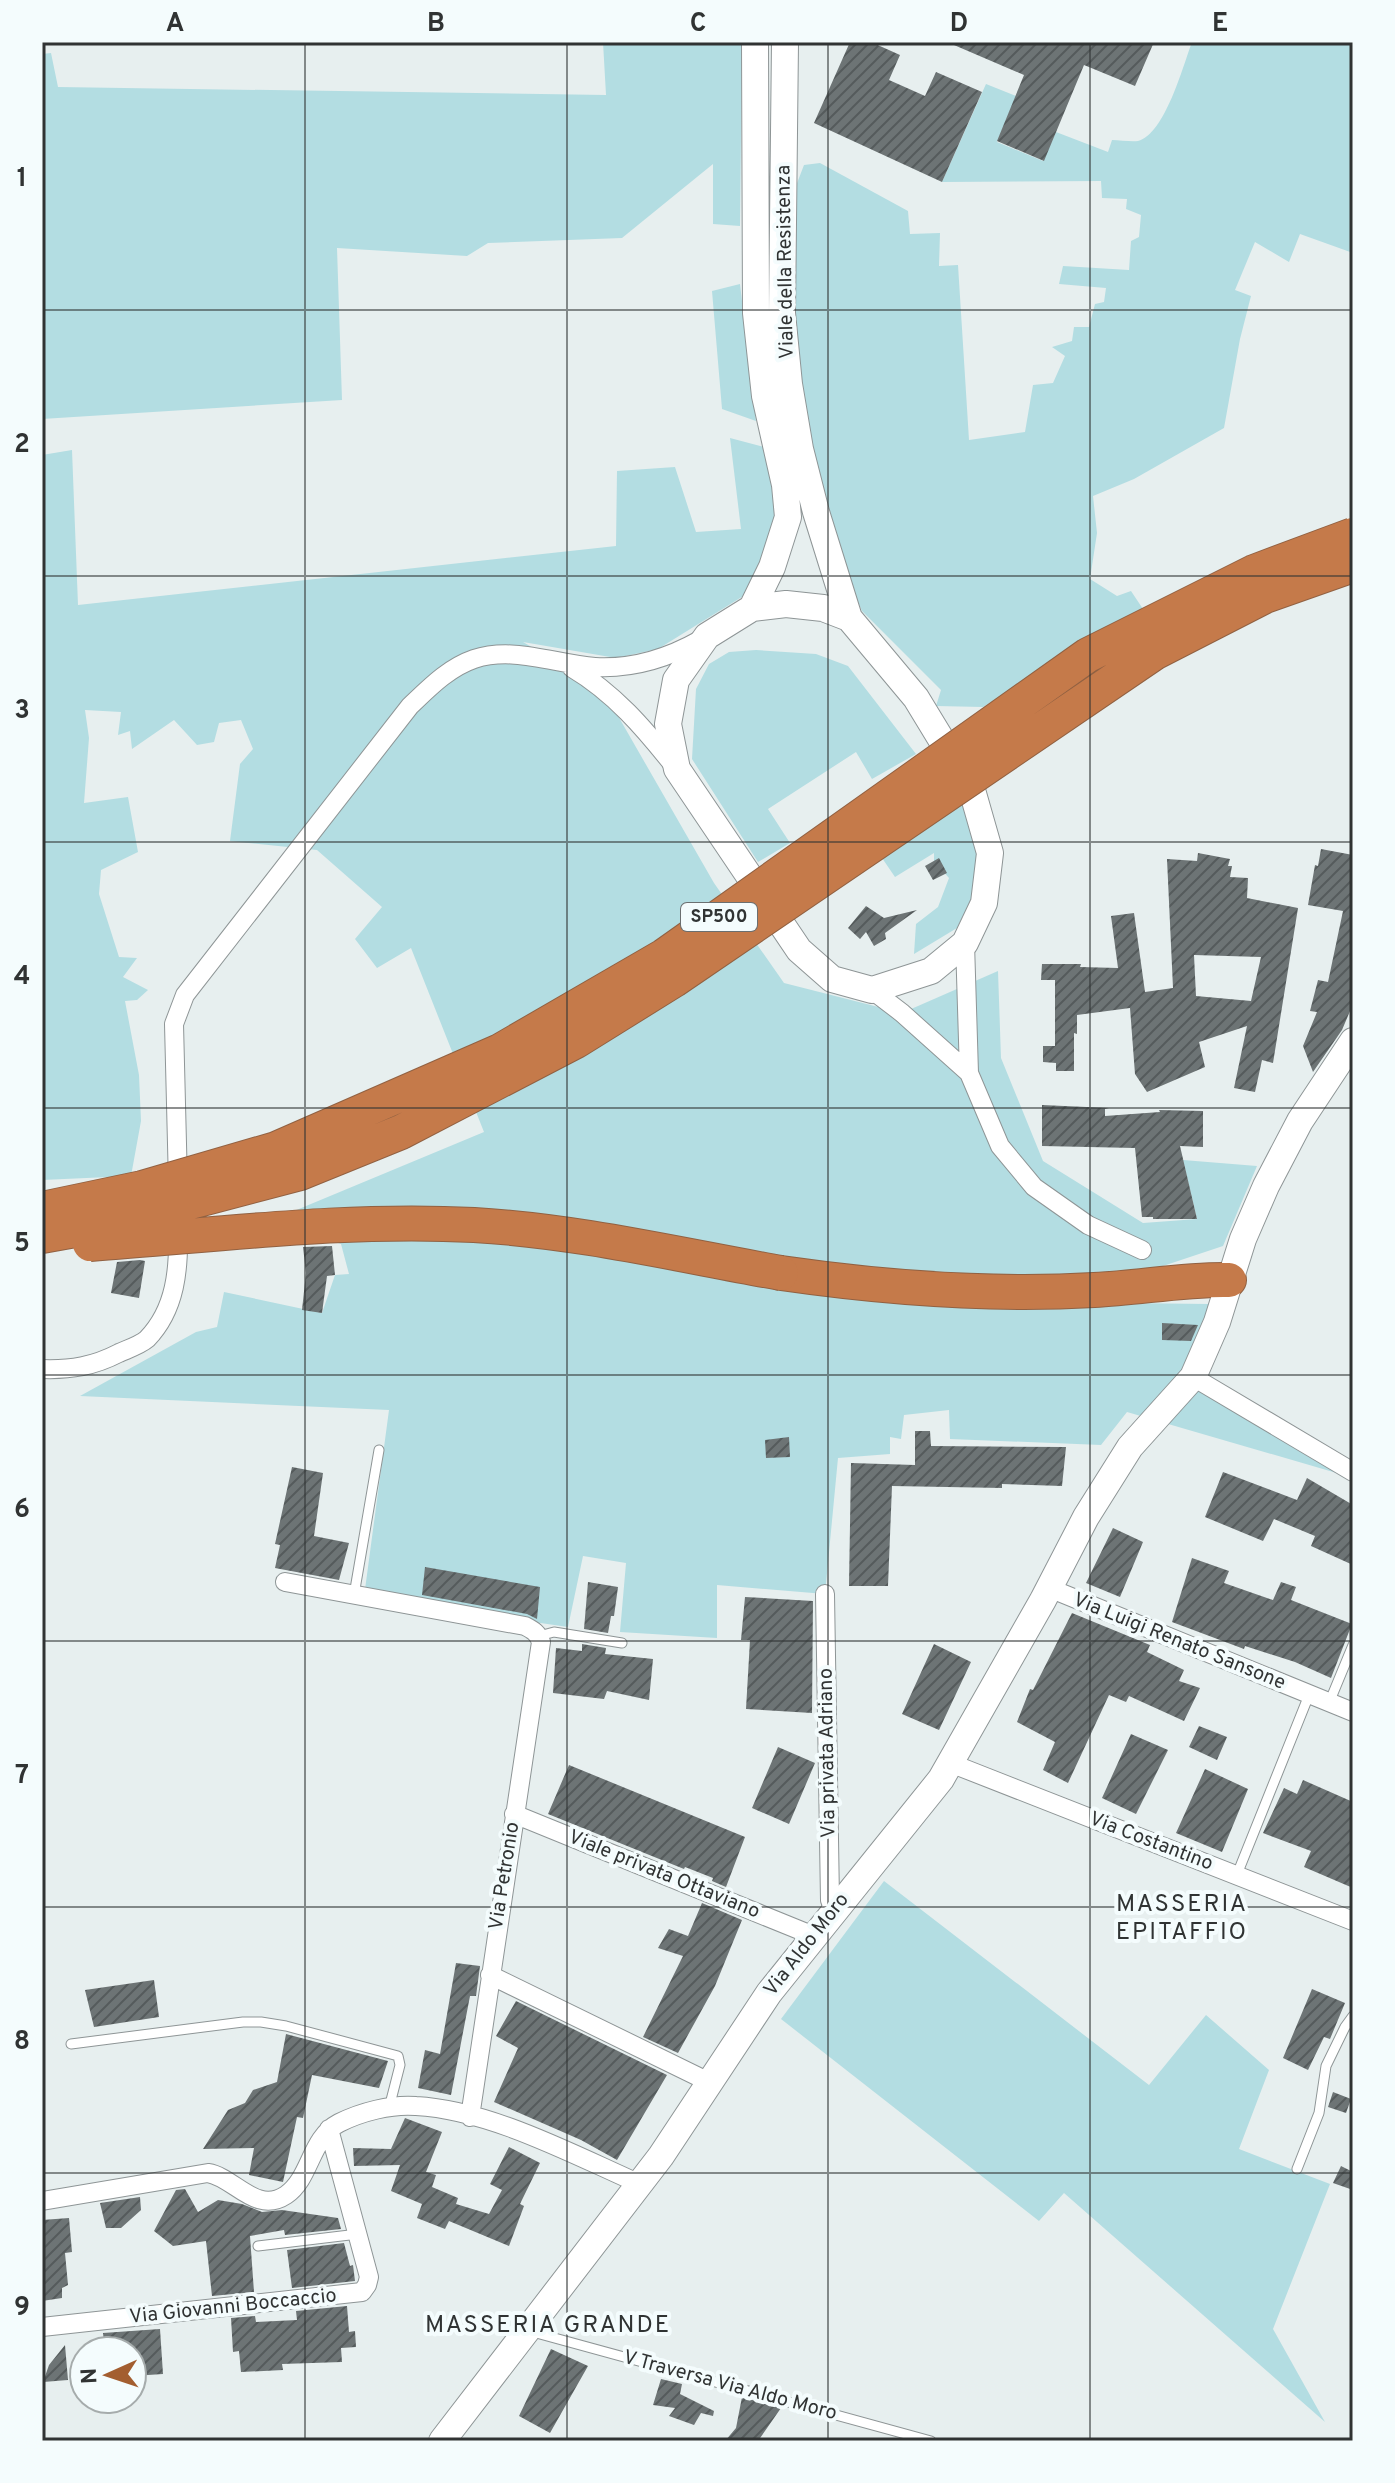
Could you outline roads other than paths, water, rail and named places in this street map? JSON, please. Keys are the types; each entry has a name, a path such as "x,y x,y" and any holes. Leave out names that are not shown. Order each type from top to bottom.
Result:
{"highway":[{"name":"SP500","path":"42,1209 142,1188 276,1149 500,1051 664,956 1088,655 1254,572 1353,535"},
{"name":"SP500","path":"42,1236 103,1225 300,1173 401,1132 576,1041 674,980 1154,653 1265,596 1353,565"},
{"path":"42,1246 336,1226 472,1225 605,1239 781,1273 895,1287 959,1291 1094,1290 1206,1279 1229,1280"}],"street":[{"name":"Viale della Resistenza","path":"752,608 772,567 788,517 785,485 765,396 756,313 755,42"},
{"name":"Viale della Resistenza","path":"785,42 782,313 800,449 849,618 916,698 972,790 990,853 984,903 965,943 931,971 872,990"},
{"path":"42,1369 68,1370 100,1363 146,1340 169,1305 179,1269 174,1024 185,995 410,706 448,672 475,659 512,654 593,667 628,667 684,649 752,608 786,604 823,608 849,618"},
{"path":"677,769 668,724 676,680 707,636"},
{"path":"559,661 591,679 619,702 677,769 799,950 832,979 872,990 969,1073"},
{"path":"965,943 969,1073 1000,1146 1034,1187 1088,1225 1142,1250"},
{"name":"Via Aldo Moro","path":"442,2441 640,2184 769,1993 941,1779 1086,1517 1130,1447 1193,1377 1217,1322 1229,1280 1266,1186 1300,1121 1353,1041"},
{"path":"1193,1377 1353,1472"},
{"path":"285,1582 525,1626 539,1636"},
{"name":"Via Luigi Renato Sansone","path":"1049,1588 1353,1712"},
{"name":"Via privata Adriano","path":"825,1594 830,1900 834,1911"},
{"name":"Via Petronio","path":"470,2117 541,1642 539,1636"},
{"name":"Via Costantino","path":"950,1763 1353,1921"},
{"name":"Viale privata Ottaviano","path":"514,1814 814,1936"},
{"path":"490,1975 709,2082"},
{"path":"42,2201 208,2173 245,2195 279,2199 296,2184 329,2129 352,2118 389,2108 425,2107 470,2117 516,2131 640,2184"},
{"name":"Via Giovanni Boccaccio","path":"42,2327 356,2294 367,2285 369,2277 329,2129"}],"lane":[{"path":"354,1595 379,1450"},
{"path":"539,1636 554,1632 622,1643"},
{"path":"1329,1703 1353,1645"},
{"name":"Via Luigi Renato Sansone","path":"1240,1867 1309,1695"},
{"path":"1297,2169 1319,2113 1326,2066 1353,2016"},
{"path":"71,2044 243,2022 286,2026 398,2056 400,2065 389,2108"},
{"path":"258,2246 358,2234"},
{"name":"V Traversa Via Aldo Moro","path":"528,2331 931,2441"}],"district":[{"name":"MASSERIA EPITAFFIO","path":"1182,1919"},
{"name":"MASSERIA GRANDE","path":"548,2326"}]}
